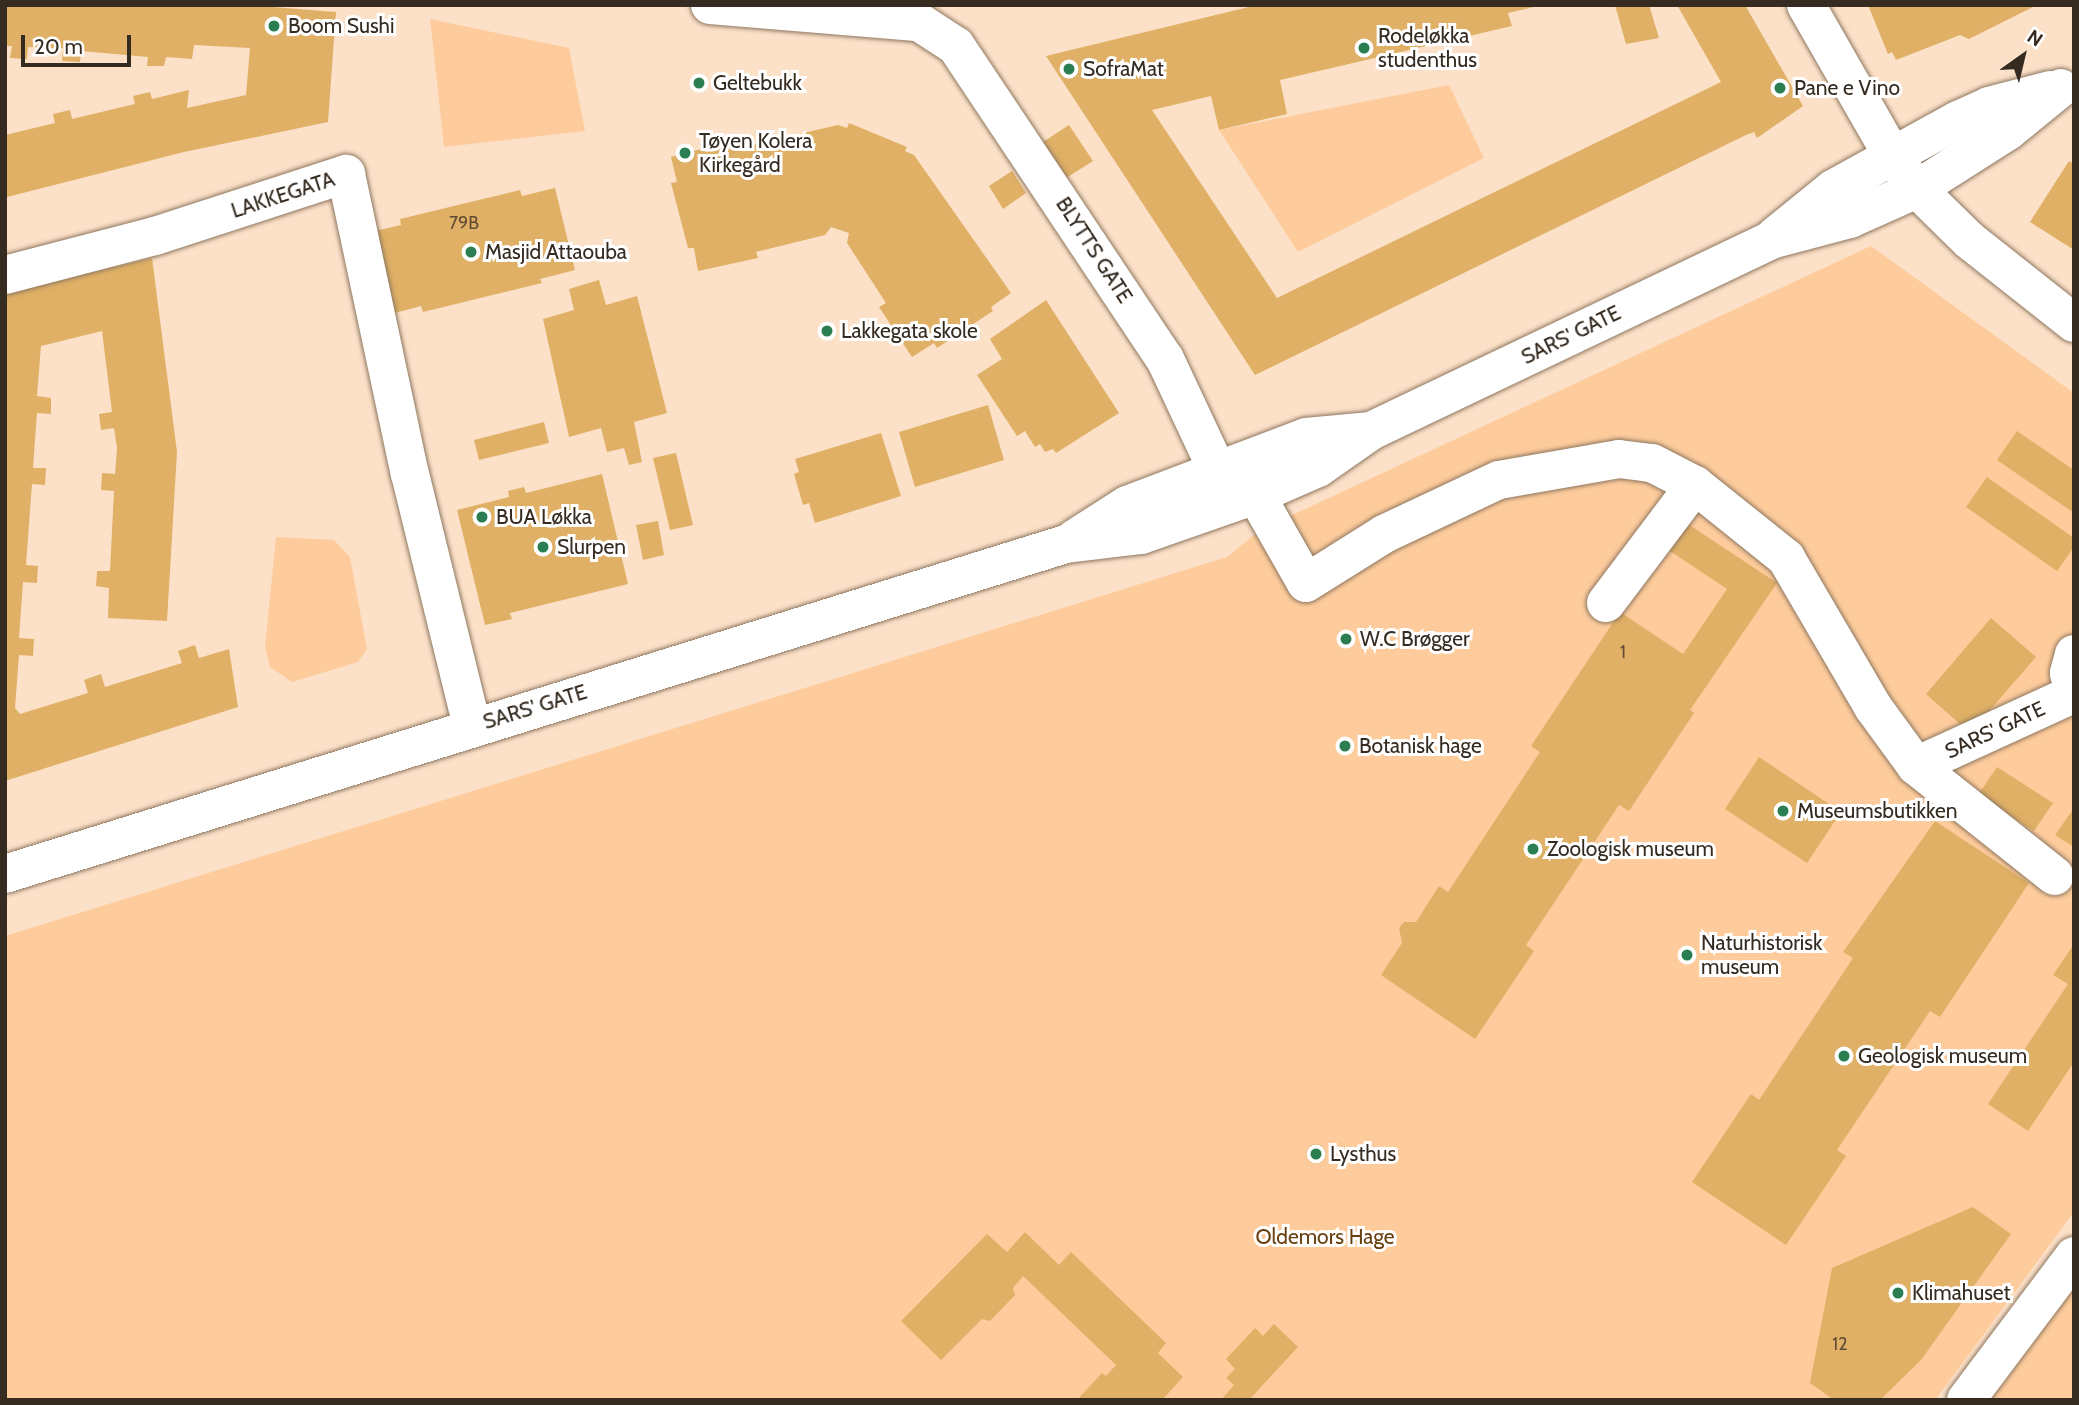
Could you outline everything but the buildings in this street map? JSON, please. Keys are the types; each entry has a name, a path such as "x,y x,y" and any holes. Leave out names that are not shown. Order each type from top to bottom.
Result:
{"main road":[{"name":"BLYTTS GATE","path":"710,5 919,22 940,32 970,61 1166,359 1236,490 1306,583 1384,534 1499,480 1619,459 1651,463 1695,485"},
{"path":"1806,5 1893,157 1917,189 1969,240 2074,323"},
{"name":"SARS' GATE","path":"1771,240 1833,189 1989,106 2067,85"},
{"name":"SARS' GATE","path":"5,874 1066,544 1127,505 1236,490 1306,437 1371,431 1771,240 1850,219 1917,189 2008,131 2067,85"},
{"name":"LAKKEGATA","path":"5,275 155,236 346,174 410,474 472,727"},
{"path":"1606,604 1695,485 1786,558 1873,707 1916,766 2055,876"},
{"name":"SARS' GATE","path":"1916,766 2074,694 2069,673 2074,654"},
{"path":"1966,1400 2074,1256"}],"green space":[{"path":"430,19 569,48 585,131 444,147"},
{"path":"1449,85 1484,158 1298,252 1219,130"},
{"name":"Botanisk hage","path":"1871,246 2074,393 2074,1212 1935,1400 5,1400 5,936 1227,557 1260,530"},
{"path":"276,537 334,540 350,557 367,649 358,662 292,682 270,667 265,647"},
{"path":"2074,1287 2074,1400 1991,1400"}],"place":[{"name":"Boom Sushi","path":"274,26"},
{"name":"Rodeløkka studenthus","path":"1364,48"},
{"name":"SofraMat","path":"1069,69"},
{"name":"Geltebukk","path":"699,83"},
{"name":"Pane e Vino","path":"1780,88"},
{"name":"Tøyen Kolera Kirkegård","path":"685,153"},
{"name":"Masjid Attaouba","path":"471,252"},
{"name":"Lakkegata skole","path":"827,331"},
{"name":"BUA Løkka","path":"482,517"},
{"name":"Slurpen","path":"543,547"},
{"name":"W.C Brøgger","path":"1346,639"},
{"name":"Botanisk hage","path":"1345,746"},
{"name":"Museumsbutikken","path":"1783,811"},
{"name":"Zoologisk museum","path":"1533,849"},
{"name":"Naturhistorisk museum","path":"1687,955"},
{"name":"Geologisk museum","path":"1844,1056"},
{"name":"Lysthus","path":"1316,1154"},
{"name":"Klimahuset","path":"1898,1293"}],"park label":[{"name":"Oldemors Hage","path":"1325,1237"}]}
